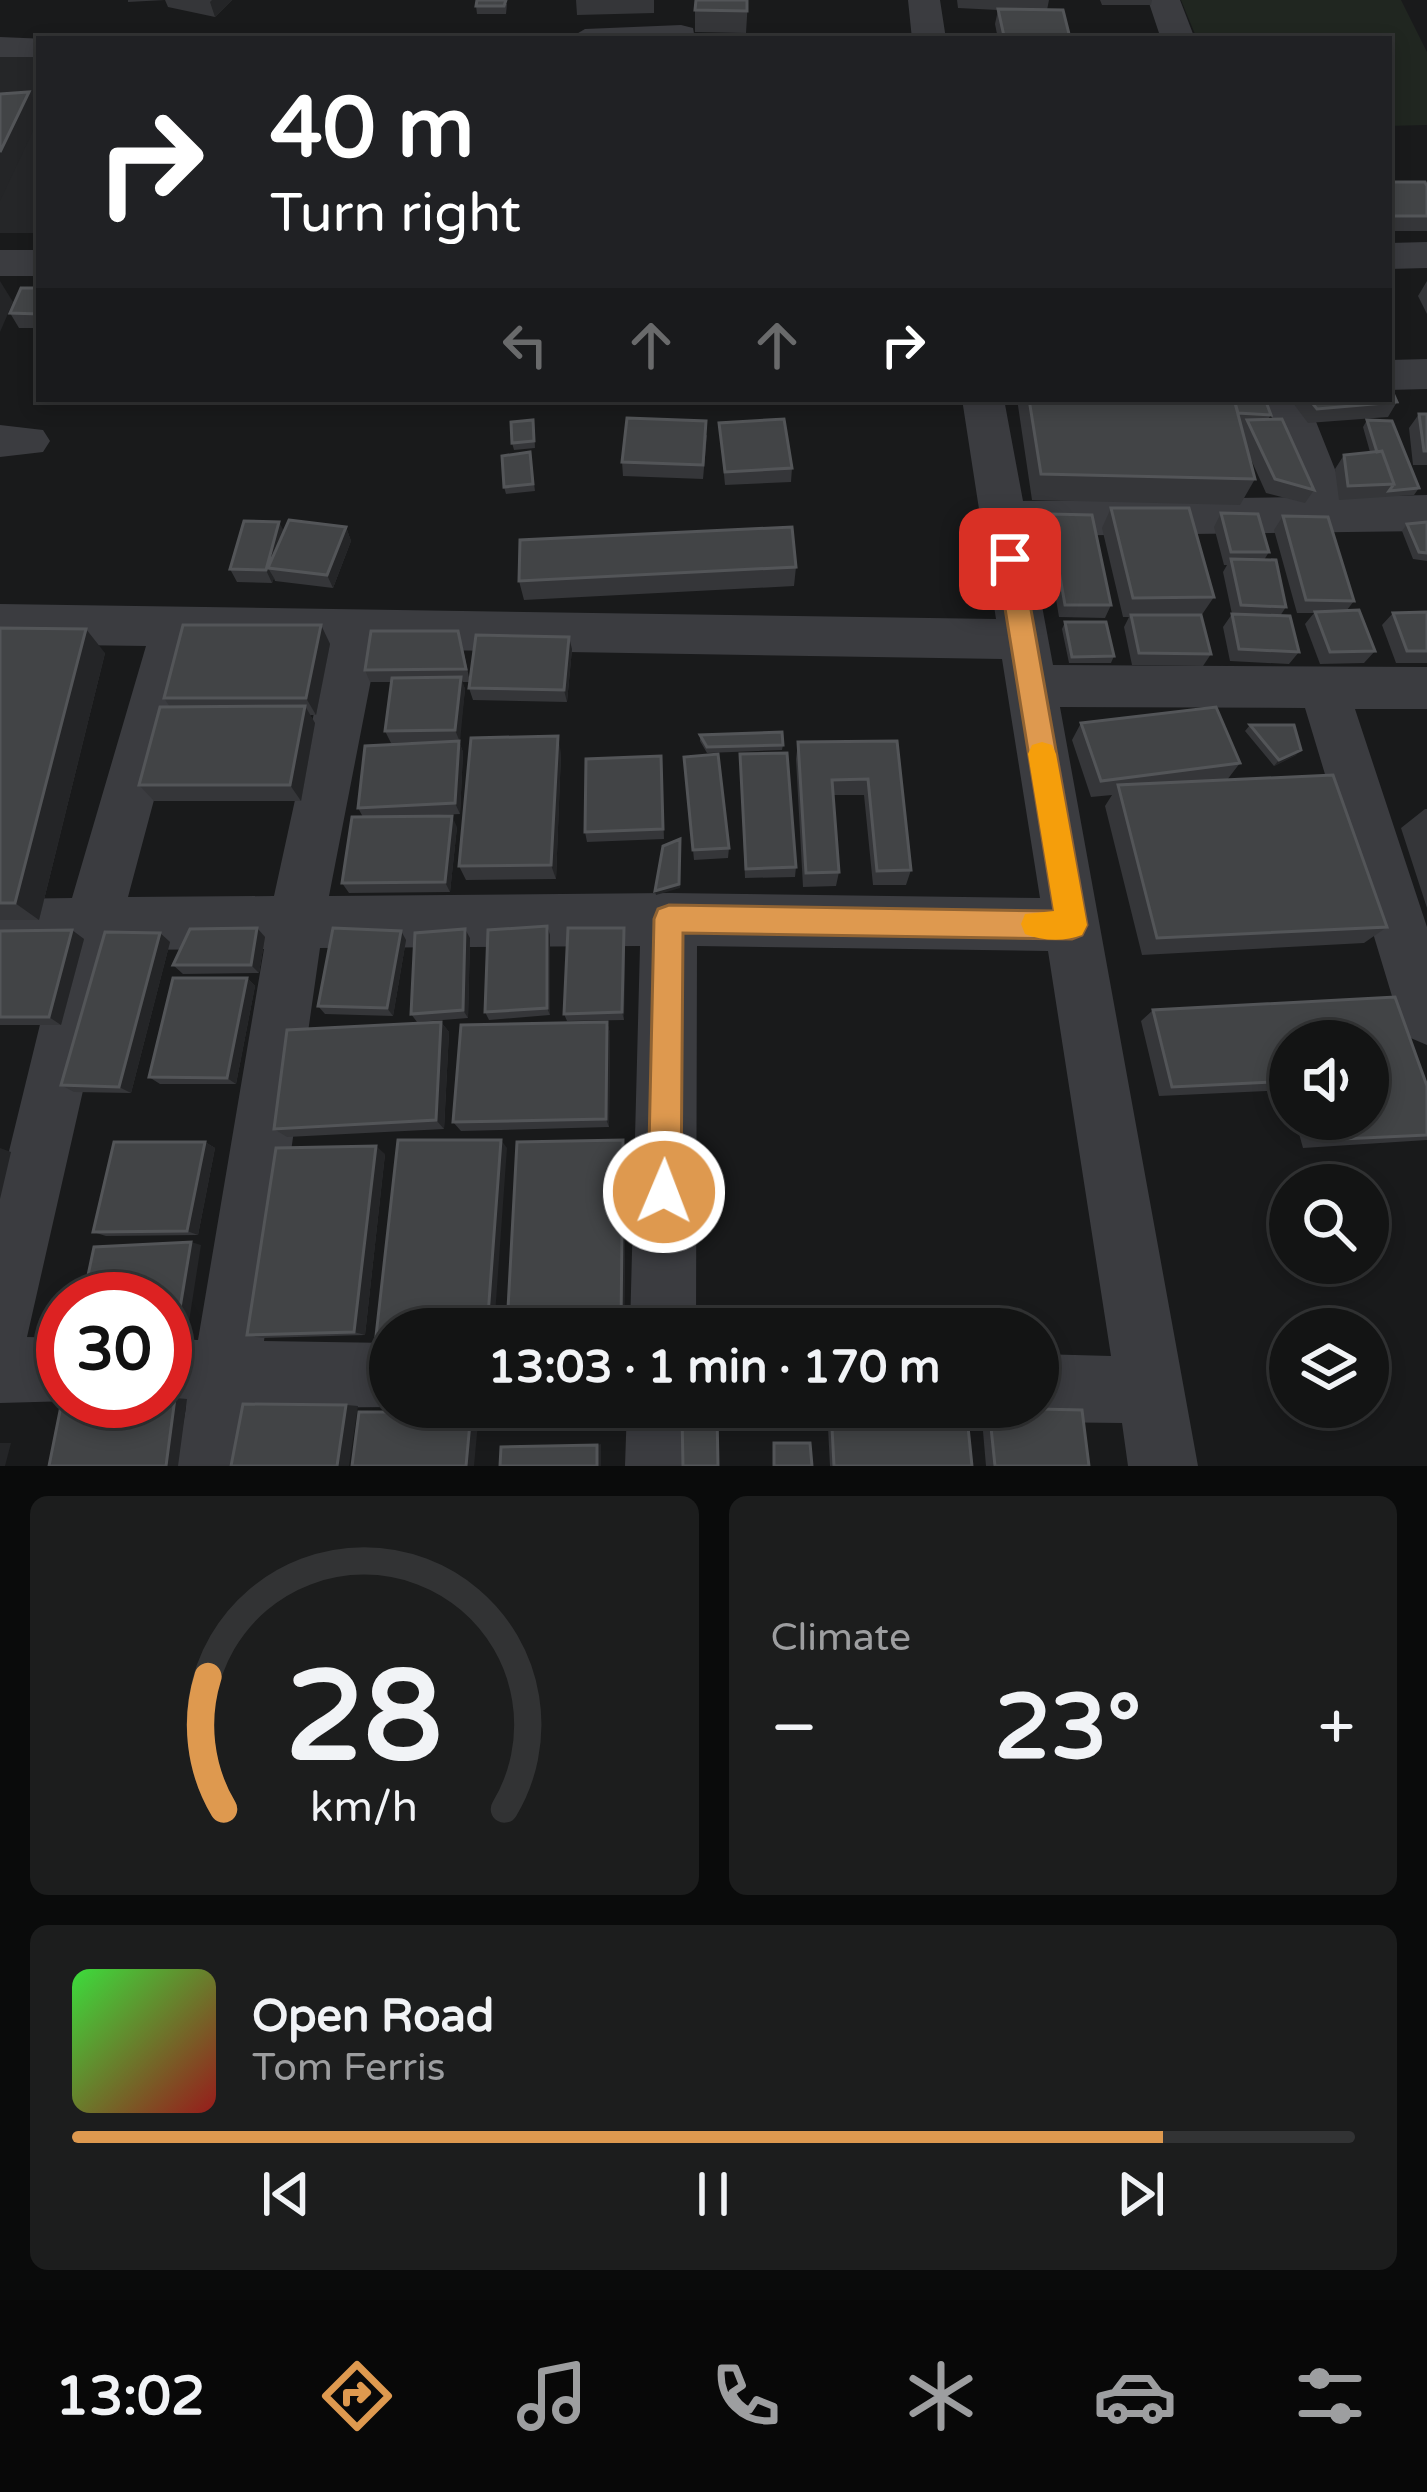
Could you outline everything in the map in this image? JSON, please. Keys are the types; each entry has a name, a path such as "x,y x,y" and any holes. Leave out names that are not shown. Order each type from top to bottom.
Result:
{"street":[{"path":"681,36 683,0"},
{"path":"924,0 929,36"},
{"path":"1164,0 1177,36"},
{"path":"0,47 36,47"},
{"path":"1392,256 1427,255"},
{"path":"0,263 36,263"},
{"path":"1392,375 1427,374"},
{"path":"984,402 1163,1466"},
{"path":"1287,402 1330,514"},
{"path":"1003,519 1427,513"},
{"path":"0,624 356,632 1027,662 1324,689 1427,688"},
{"path":"0,1322 92,926 176,627"},
{"path":"211,1466 196,1374 356,632"},
{"path":"1324,689 1427,1016"},
{"path":"0,926 203,920 296,924 669,919 1072,925"},
{"path":"663,1308 669,919"},
{"path":"0,1370 36,1371"},
{"path":"196,1374 369,1377"},
{"path":"1059,1388 1150,1390"},
{"path":"660,1466 661,1428"}],"shaded area":[{"path":"1181,0 1401,0 1427,52 1427,125 1392,126 1392,36 1196,36"},
{"path":"0,55 36,55 36,233 0,233"}],"building":[{"path":"477,0 506,0 504,6 476,6"},
{"path":"696,0 747,0 747,11 695,10"},
{"path":"998,9 1063,10 1070,36 1004,36"},
{"path":"29,92 0,152 0,94"},
{"path":"1392,182 1425,182 1427,216 1392,216"},
{"path":"21,288 36,288 36,314 10,313"},
{"path":"1392,391 1397,402 1317,409 1311,402 1392,402"},
{"path":"1029,402 1235,402 1255,479 1041,474"},
{"path":"1235,402 1266,402 1271,415 1238,413"},
{"path":"1419,414 1427,414 1427,451 1424,451"},
{"path":"627,418 706,421 703,465 622,462"},
{"path":"784,419 792,468 725,472 719,423"},
{"path":"1282,419 1314,490 1275,479 1247,420"},
{"path":"533,420 534,441 512,443 511,422"},
{"path":"1367,420 1392,421 1419,488 1389,491 1394,484"},
{"path":"1382,451 1394,484 1348,486 1344,455"},
{"path":"530,452 533,484 504,487 502,456"},
{"path":"1111,508 1189,508 1214,597 1133,598"},
{"path":"1221,513 1258,514 1269,552 1231,552"},
{"path":"1049,514 1092,515 1111,605 1065,605"},
{"path":"1283,516 1328,517 1354,601 1306,600"},
{"path":"289,520 346,527 327,575 268,568"},
{"path":"244,521 279,522 266,570 230,569"},
{"path":"1427,522 1427,553 1419,552 1407,524"},
{"path":"792,527 796,567 519,581 520,540"},
{"path":"1231,559 1276,560 1286,607 1241,605"},
{"path":"1359,610 1375,651 1330,652 1315,612"},
{"path":"1427,612 1427,651 1407,651 1393,613"},
{"path":"1232,614 1290,616 1299,652 1239,649"},
{"path":"1131,615 1201,615 1211,654 1139,653"},
{"path":"1065,622 1106,622 1114,656 1072,657"},
{"path":"183,625 321,625 306,698 164,698"},
{"path":"0,628 86,629 15,903 0,903"},
{"path":"371,631 458,631 466,669 365,670"},
{"path":"476,635 569,637 564,690 469,688"},
{"path":"461,677 455,730 385,731 392,678"},
{"path":"305,706 290,785 139,785 160,707"},
{"path":"1216,707 1240,763 1101,781 1081,723"},
{"path":"1250,725 1294,725 1301,750 1279,760"},
{"path":"782,732 783,745 707,747 700,735"},
{"path":"558,736 551,865 459,866 471,738"},
{"path":"459,741 455,803 358,808 365,746"},
{"path":"897,741 911,870 877,871 868,779 832,780 839,872 806,873 798,742"},
{"path":"787,753 796,867 746,869 740,754"},
{"path":"718,754 729,848 693,850 684,757"},
{"path":"661,756 663,829 585,832 586,759"},
{"path":"1333,775 1387,927 1157,938 1118,785"},
{"path":"452,816 445,882 342,883 352,817"},
{"path":"680,839 679,884 655,891 663,846"},
{"path":"547,926 547,1008 485,1012 488,930"},
{"path":"257,928 251,965 173,965 190,929"},
{"path":"333,928 401,931 387,1008 318,1006"},
{"path":"568,928 624,928 622,1012 564,1014"},
{"path":"465,929 463,1010 411,1014 415,933"},
{"path":"72,930 49,1017 0,1017 0,931"},
{"path":"105,932 160,933 119,1087 61,1085"},
{"path":"173,978 247,978 227,1078 149,1077"},
{"path":"1395,997 1427,1086 1427,1135 1389,1137 1389,1020 1269,1020 1269,1082 1172,1087 1153,1010"},
{"path":"441,1022 436,1120 274,1129 287,1030"},
{"path":"607,1022 606,1119 453,1122 461,1025"},
{"path":"398,1140 501,1140 489,1308 379,1308"},
{"path":"623,1140 621,1308 508,1308 517,1142"},
{"path":"114,1142 205,1142 187,1231 93,1232"},
{"path":"376,1146 354,1332 247,1335 276,1148"},
{"path":"191,1242 186,1272 89,1272 94,1247"},
{"path":"243,1404 346,1405 337,1466 231,1466"},
{"path":"1059,1410 1082,1410 1089,1466 995,1466 991,1428 1059,1428"},
{"path":"359,1412 369,1412 369,1428 470,1428 466,1466 352,1466"},
{"path":"57,1428 171,1428 166,1466 49,1466"},
{"path":"682,1428 717,1428 718,1466 683,1466"},
{"path":"832,1428 968,1428 972,1466 834,1466"},
{"path":"774,1443 810,1443 812,1466 774,1466"},
{"path":"597,1445 597,1466 500,1466 501,1447"}],"slow traffic":[{"path":"1036,924 1072,925 1042,754"}],"route":[{"path":"664,1192 669,919 1072,925 1010,559"}]}
